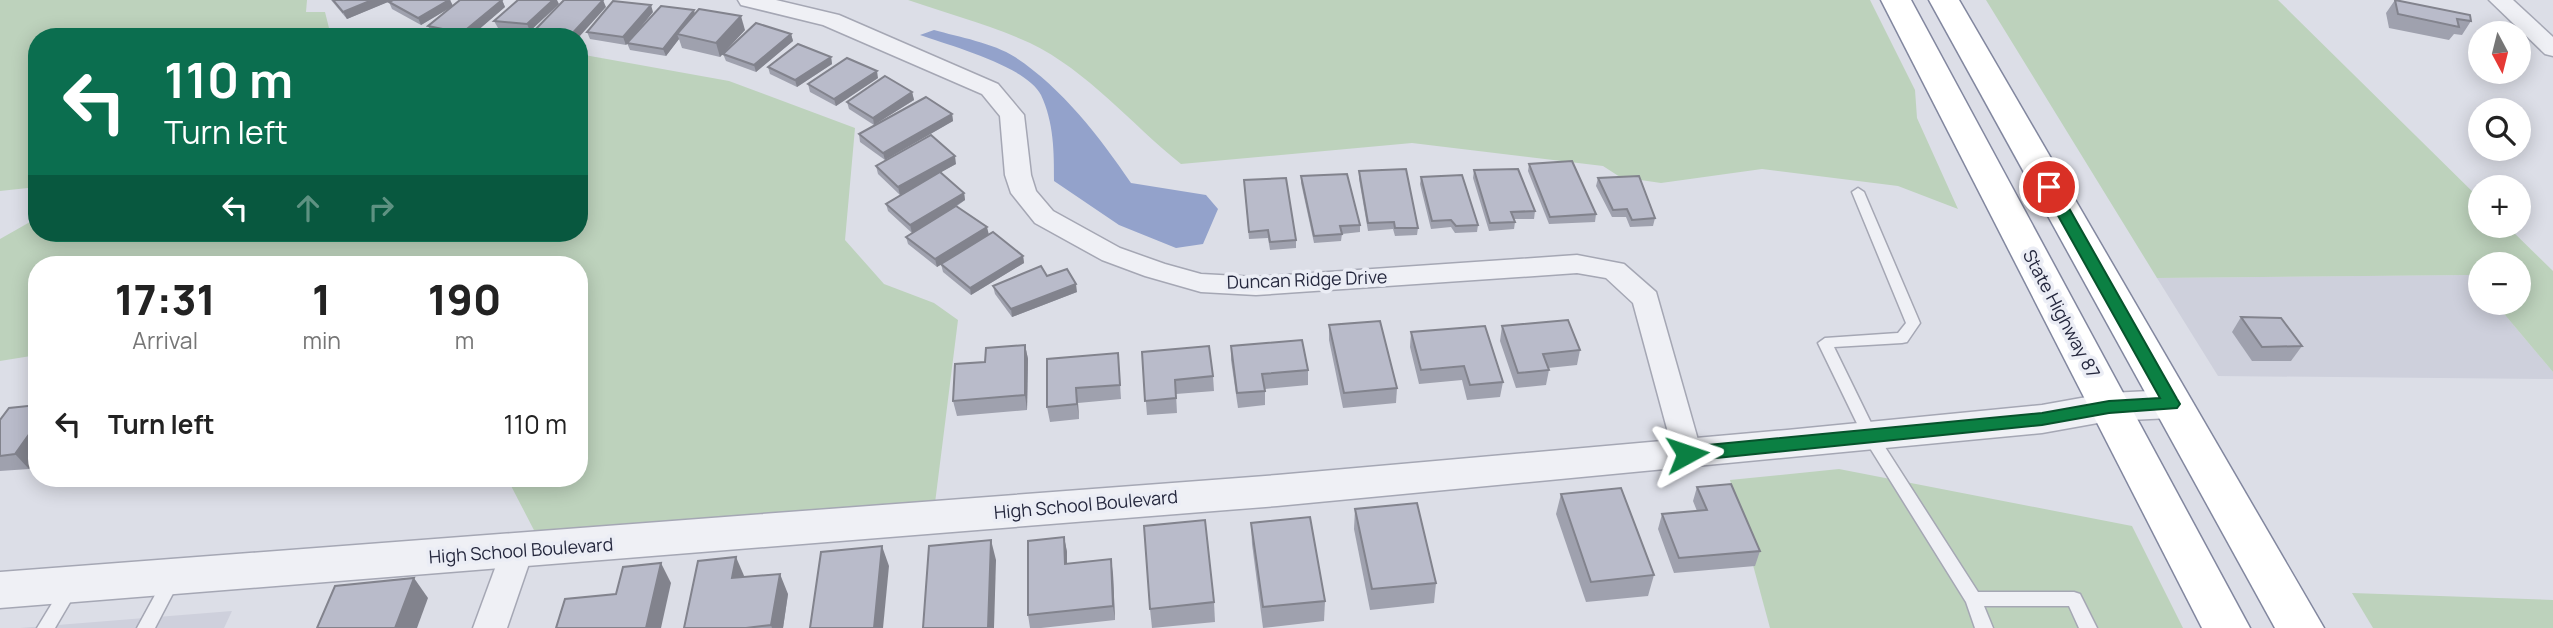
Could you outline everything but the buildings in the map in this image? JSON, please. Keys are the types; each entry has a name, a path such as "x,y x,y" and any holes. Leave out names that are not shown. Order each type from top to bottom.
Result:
{"highway":[{"name":"State Highway 87","path":"1896,0 2226,628"},
{"path":"1944,0 2300,628"}],"street":[{"name":"Duncan Ridge Drive","path":"749,0 831,20 990,89 1012,115 1018,175 1024,193 1044,217 1111,254 1155,270 1201,283 1256,286 1577,264 1614,270 1646,299 1687,454"},
{"path":"2500,0 2553,48"},
{"name":"High School Boulevard","path":"0,590 517,552 1687,454 2042,419 2109,407 2171,404"},
{"path":"490,628 517,552"}],"lane":[{"path":"1858,192 1913,323 1902,338 1825,343 1870,436 1973,599 1984,628"},
{"path":"146,628 174,577"},
{"path":"46,628 72,585"},
{"path":"1973,599 2074,599 2088,628"}],"shaded area":[{"path":"2468,275 2468,315 2505,315 2553,372 2553,379 2218,376 2157,278"},
{"path":"232,611 224,628 20,628"}],"green space":[{"path":"0,0 307,0 306,12 325,12 329,28 28,28 28,188 0,191"},
{"path":"908,0 1870,0 1915,90 1917,118 1958,209 1898,186 1762,169 1661,183 1620,177 1603,166 1412,143 1181,164 1090,83 1051,55 1000,31"},
{"path":"1986,0 2278,0 2468,187 2468,238 2519,238 2553,271 2553,372 2505,315 2531,315 2531,252 2468,252 2468,275 2157,278"},
{"path":"588,56 729,81 855,128 845,240 884,284 934,303 958,320 935,503 537,536 512,487 588,487 588,256 28,256 28,356 0,361 0,239 28,223 28,242 588,242"},
{"path":"1839,469 2132,526 2183,628 1770,628 1730,480"},
{"path":"2352,593 2553,600 2553,628 2373,628"}],"water":[{"path":"934,30 997,48 1032,69 1079,114 1131,183 1206,195 1218,209 1203,244 1176,248 1119,225 1054,181 1051,127 1041,95 1033,85 1004,66 920,35"}],"route":[{"path":"1687,454 2042,419 2109,407 2171,404 2049,187"}]}
